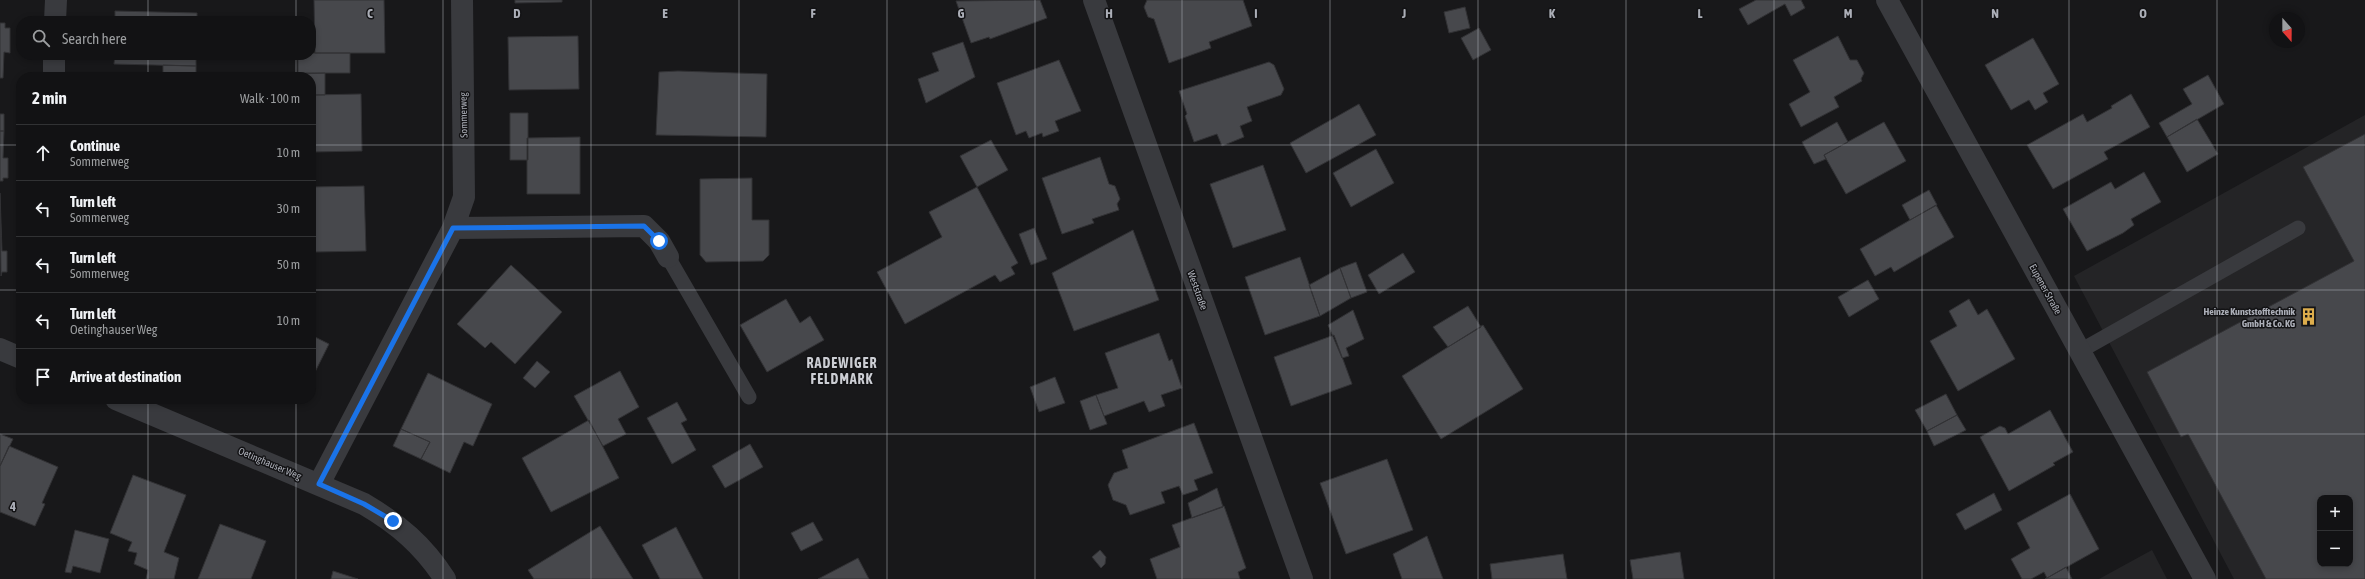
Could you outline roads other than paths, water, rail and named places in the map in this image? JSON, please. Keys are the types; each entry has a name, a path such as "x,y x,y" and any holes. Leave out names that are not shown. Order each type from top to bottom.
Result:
{"street":[{"path":"55,16 56,0"},
{"name":"Sommerweg","path":"319,484 453,228 464,196 462,0"},
{"name":"Weststraße","path":"1094,0 1302,579"},
{"name":"Eupener Straße","path":"1887,0 2205,579"},
{"path":"54,60 54,72"},
{"path":"453,228 644,226 659,241 668,257"},
{"path":"0,349 16,356"},
{"name":"Oetinghauser Weg","path":"128,404 364,504 393,521 412,539 445,579"}],"lane":[{"path":"2080,351 2298,228"},
{"path":"668,257 749,397"}],"place":[{"name":"Heinze Kunststofftechnik GmbH & Co. KG","path":"2308,317"}],"district":[{"name":"RADEWIGER FELDMARK","path":"842,372"}]}
